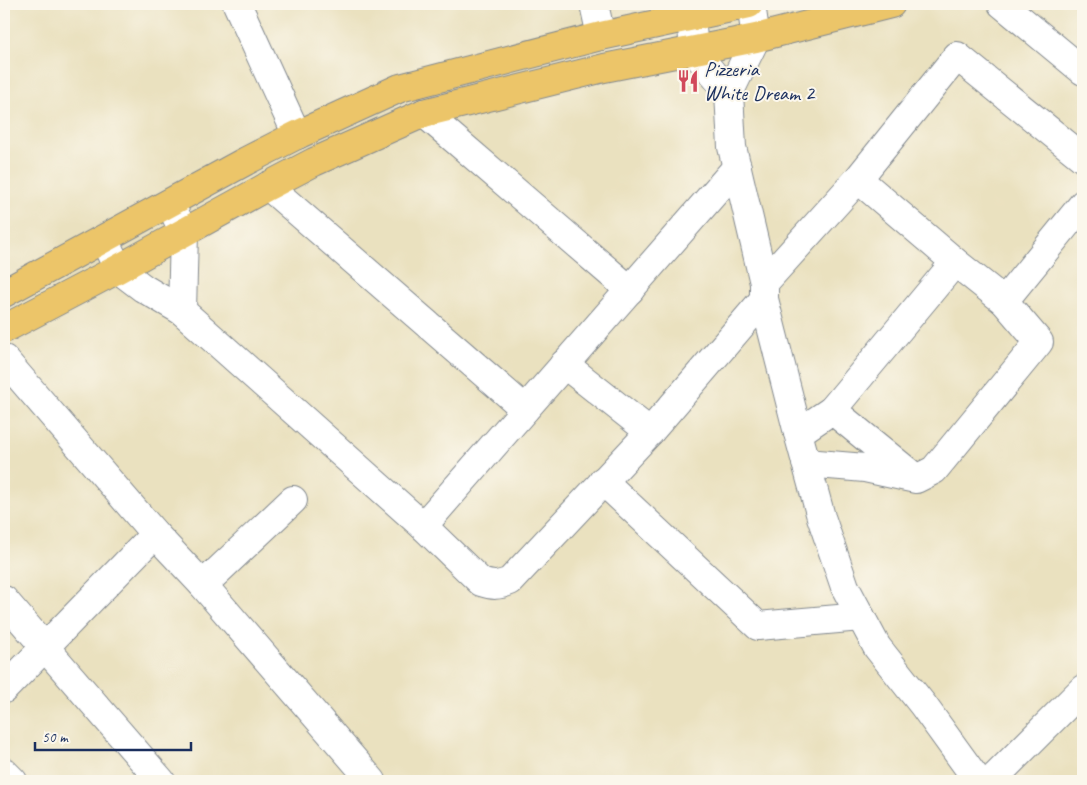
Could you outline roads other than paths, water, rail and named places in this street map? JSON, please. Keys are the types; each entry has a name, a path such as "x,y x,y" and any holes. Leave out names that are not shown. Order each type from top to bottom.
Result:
{"main road":[{"path":"4,293 246,160 400,88 601,36 750,4"},
{"path":"4,329 314,162 424,113 604,68 756,38 891,4"}],"street":[{"path":"237,4 297,135"},
{"path":"594,4 601,36"},
{"path":"750,4 756,38 729,93 732,148 798,433 821,517 845,587 877,647 923,705 978,781"},
{"path":"1002,4 1083,71"},
{"path":"691,16 694,51 729,93"},
{"path":"104,238 118,269 143,288 182,311 423,526 481,582 493,586 510,581 650,432 957,56 1083,158"},
{"path":"424,113 630,290"},
{"path":"423,526 737,167"},
{"path":"806,463 865,468 916,479 934,470 1039,342 1004,301 858,179"},
{"path":"268,186 525,409"},
{"path":"170,203 184,233 182,311"},
{"path":"1004,301 1083,204"},
{"path":"798,433 832,410 955,262"},
{"path":"4,359 154,534 203,585 372,781"},
{"path":"564,364 650,432"},
{"path":"832,410 916,479"},
{"path":"603,481 758,626 861,618"},
{"path":"203,585 293,500"},
{"path":"4,689 154,534"},
{"path":"4,600 161,781"},
{"path":"991,781 1083,689"},
{"path":"4,772 13,781"}],"place":[{"name":"Pizzeria White Dream 2","path":"688,81"}]}
